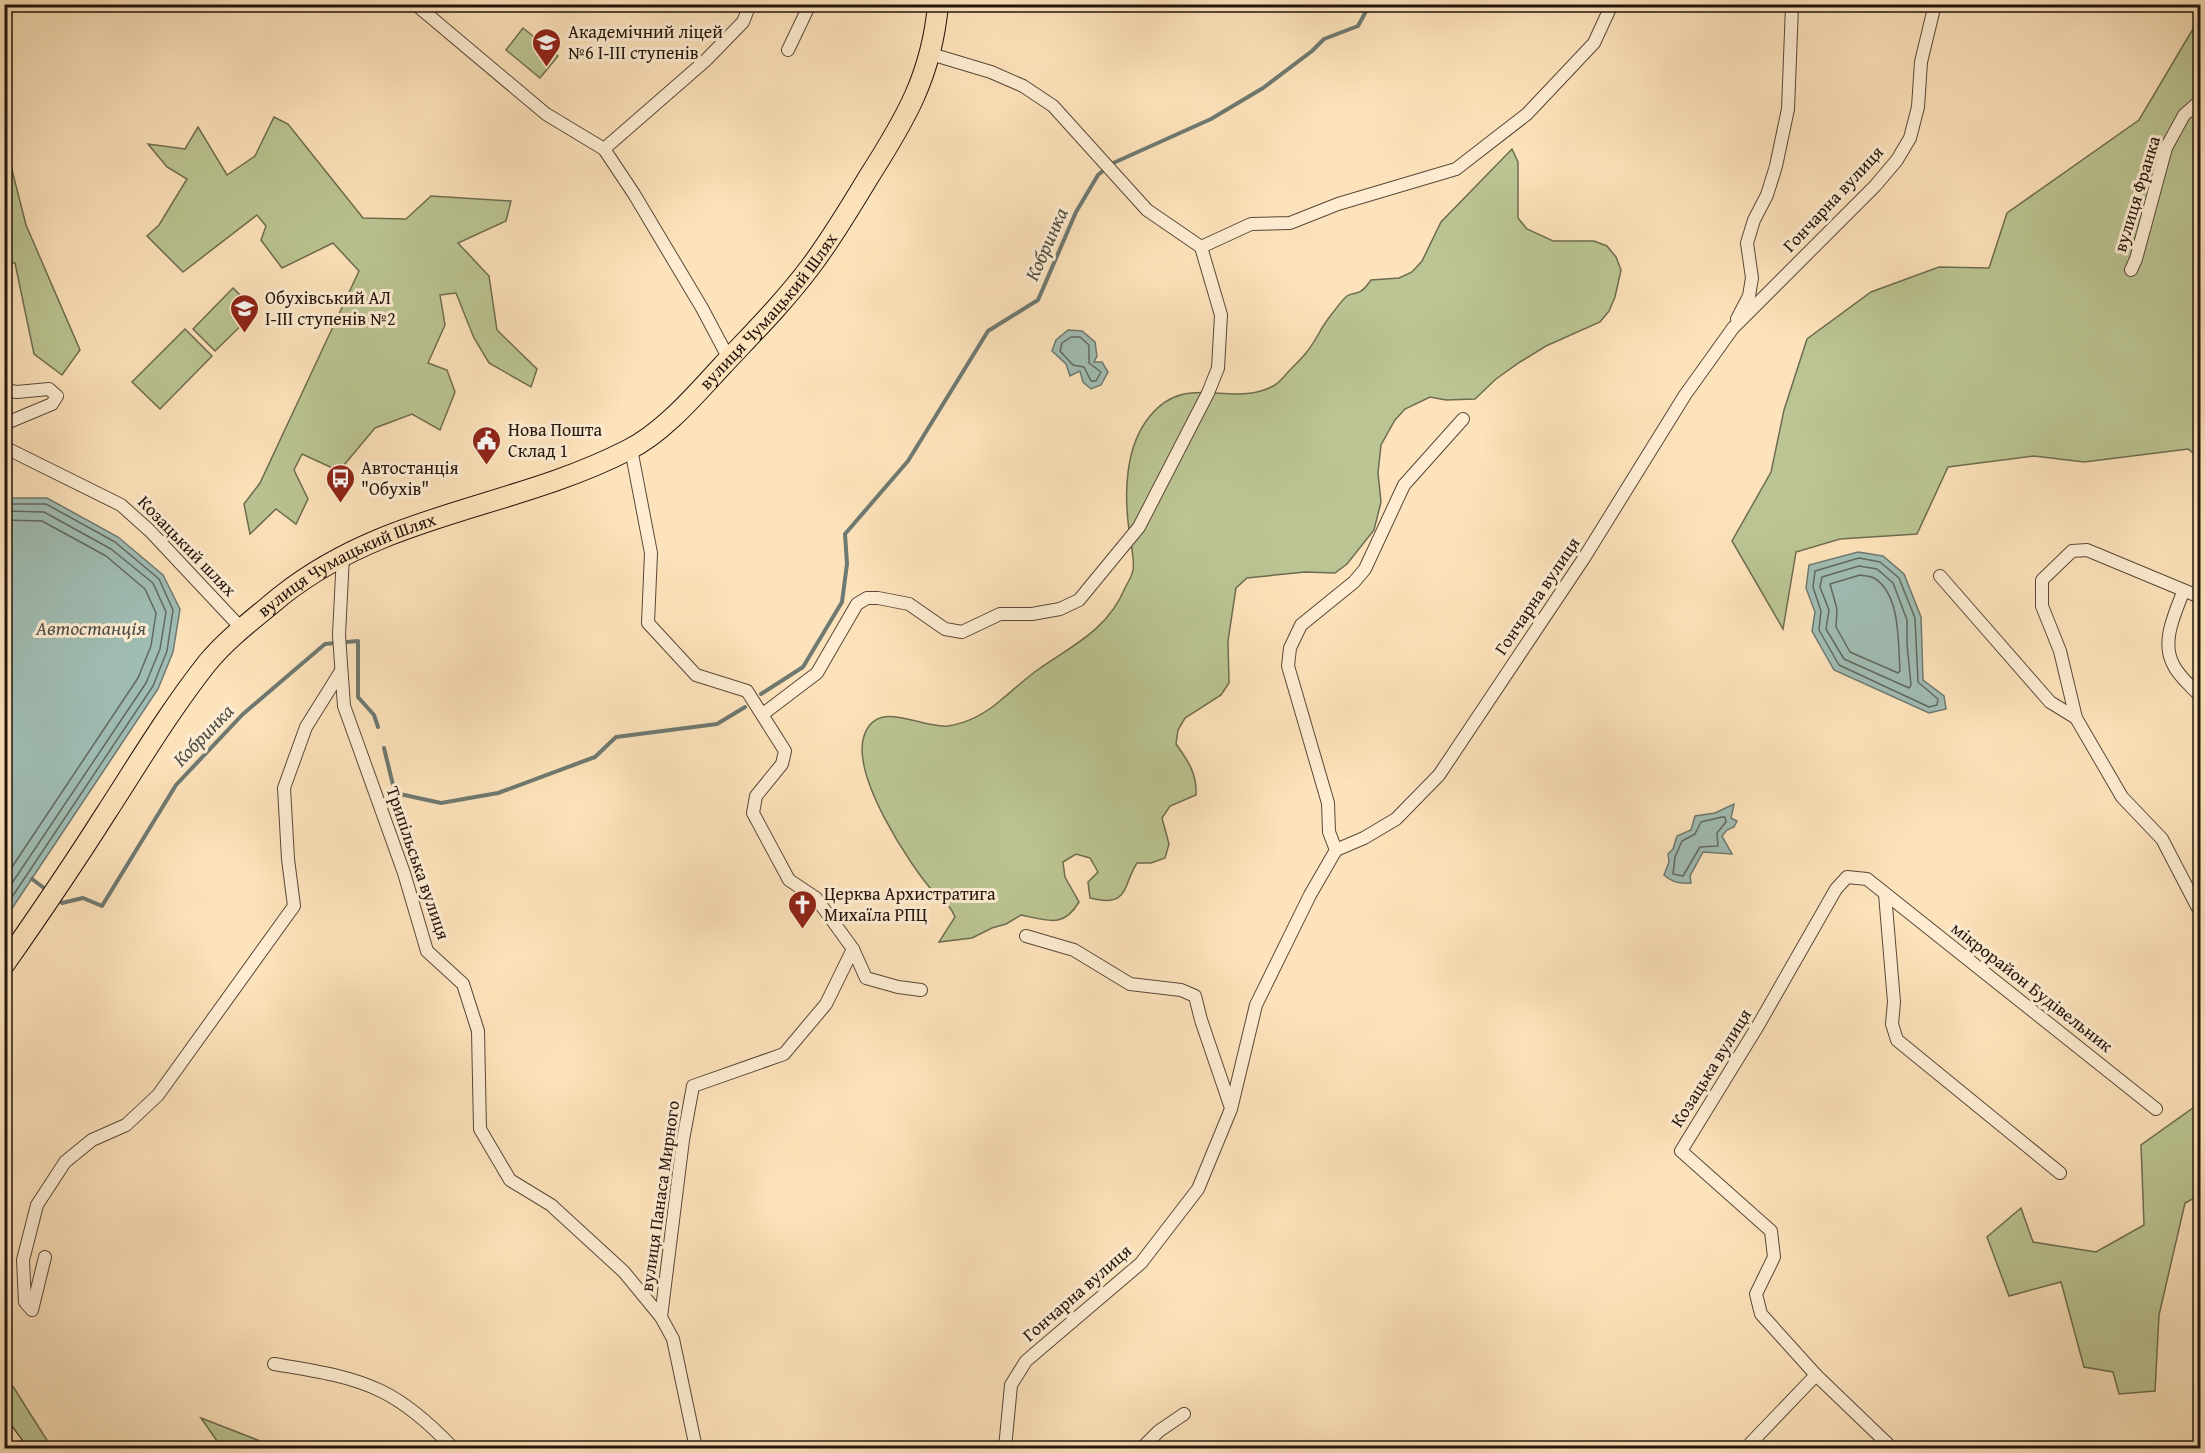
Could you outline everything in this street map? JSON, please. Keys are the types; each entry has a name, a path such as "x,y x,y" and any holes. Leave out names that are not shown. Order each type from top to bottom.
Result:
{"main road":[{"name":"вулиця Чумацький Шлях","path":"4,965 164,723 210,660 242,628 300,581 343,555 382,537 427,520 572,475 631,449 666,422 772,315 834,234 910,109 930,54 938,5"},
{"path":"4,1432 15,1449"}],"street":[{"path":"415,4 546,114 604,148 691,289 729,359"},
{"path":"604,148 705,61 743,22 750,4"},
{"path":"788,50 810,4"},
{"path":"1201,247 1251,224 1290,223 1338,204 1456,169 1527,114 1594,43 1612,4"},
{"name":"Гончарна вулиця","path":"1733,328 1875,186 1897,160 1910,138 1915,117 1921,62 1935,4"},
{"name":"Гончарна вулиця","path":"1005,1449 1011,1385 1026,1361 1141,1263 1198,1189 1231,1109 1256,1005 1310,895 1336,850 1364,838 1396,819 1439,776 1584,558 1685,395 1733,328 1749,296 1752,278 1747,243 1754,220 1767,195 1788,109 1792,6"},
{"path":"763,714 817,673 857,604 867,598 909,604 945,629 962,632 1000,614 1032,614 1060,609 1079,600 1139,527 1208,393 1218,368 1221,315 1201,247 1147,210 1053,106 1023,86 991,72 930,54"},
{"name":"вулиця Франка","path":"2131,270 2166,148 2184,115 2200,100"},
{"path":"4,390 17,392 49,389 57,396 52,404 4,424"},
{"path":"1336,850 1329,832 1328,803 1288,666 1290,648 1300,625 1354,582 1365,569 1404,485 1463,418"},
{"name":"Козацький шлях","path":"4,447 121,505 150,531 242,628"},
{"path":"631,449 651,553 648,623 696,675 747,691 785,752 782,765 756,796 753,813 789,880 816,898 853,949 866,978 898,987 921,990"},
{"path":"2200,597 2183,592 2086,550 2072,551 2042,580 2042,606 2060,651 2076,718 2122,797 2162,839 2200,912"},
{"name":"Трипільська вулиця","path":"343,555 339,635 344,705 404,873 427,951 463,984 478,1031 480,1129 510,1180 551,1205 624,1272 662,1317 673,1339 696,1449"},
{"path":"1940,576 2050,702 2076,718"},
{"path":"2183,592 2170,628 2169,652 2173,666 2200,696"},
{"path":"45,1257 32,1310 25,1302 22,1260 37,1205 65,1162 92,1140 126,1125 158,1095 294,906 288,859 284,788 306,727 341,671"},
{"name":"мікрорайон Будівельник","path":"1847,877 1867,879 2156,1109"},
{"name":"Козацька вулиця","path":"1847,877 1836,889 1759,1024 1681,1151 1771,1231 1774,1257 1756,1294 1761,1314 1816,1375 1892,1449"},
{"path":"1885,894 1894,1002 1892,1024 1898,1041 2060,1173"},
{"path":"1026,936 1074,950 1130,984 1181,990 1196,996 1231,1109"},
{"name":"вулиця Панаса Мирного","path":"662,1317 683,1140 693,1086 784,1054 826,1005 853,949"},
{"path":"274,1364 334,1375 382,1391 432,1426 453,1449"},
{"path":"1746,1449 1816,1375"},
{"path":"1142,1449 1160,1431 1184,1414"}],"green space":[{"path":"2200,17 2200,458 2188,449 2084,462 2034,456 1948,467 1917,534 1840,539 1796,552 1783,629 1732,541 1771,472 1784,410 1807,339 1871,292 1939,267 1989,268 2007,213 2139,120"},
{"path":"523,28 558,56 540,78 506,50"},
{"path":"274,117 288,124 363,218 406,219 431,196 511,201 506,221 458,243 489,276 497,330 537,369 531,387 489,363 474,338 456,293 440,295 445,325 428,363 447,370 455,392 440,430 412,414 375,428 339,471 302,454 294,470 308,499 296,524 276,509 250,534 244,504 260,483 359,271 333,243 282,268 261,240 266,226 257,215 183,272 147,236 159,225 187,179 167,167 148,144 185,149 198,127 227,175 255,156"},
{"path":"1512,149 1518,162 1518,218 1527,229 1553,241 1594,241 1607,246 1616,257 1621,270 1615,297 1609,311 1600,322 1546,346 1520,362 1496,379 1475,399 1446,400 1430,397 1405,409 1395,420 1381,445 1378,473 1381,502 1374,530 1347,564 1335,573 1305,572 1247,578 1236,588 1228,641 1229,683 1221,695 1185,718 1178,730 1176,744 1193,774 1196,795 1170,806 1162,818 1169,844 1165,858 1151,863 1137,863 1123,893 1112,900 1103,900 1090,898 1088,882 1098,872 1090,858 1076,854 1063,862 1065,877 1079,902 1067,916 1054,921 1021,915 972,938 939,942 955,917 949,906 936,895 912,863 898,842 874,796 862,753 864,736 870,724 879,718 889,716 937,726 955,725 970,720 989,709 1036,671 1098,627 1117,603 1132,572 1133,560 1127,501 1128,470 1135,441 1150,416 1164,402 1179,395 1243,394 1259,392 1277,384 1306,353 1327,320 1347,296 1358,293 1371,280 1399,278 1412,272 1422,261 1441,222"},
{"path":"5,156 10,162 26,225 80,350 62,375 34,354 15,263 5,263"},
{"path":"233,288 256,311 215,351 193,329"},
{"path":"185,329 212,356 160,409 132,382"},
{"path":"2200,1103 2200,1195 2185,1203 2159,1315 2155,1391 2119,1394 2113,1372 2084,1367 2061,1282 2009,1296 1987,1237 2021,1208 2033,1242 2096,1252 2144,1225 2141,1145"},
{"path":"5,1374 52,1448 5,1448"},
{"path":"201,1418 278,1448 222,1448"}],"water":[{"path":"1068,330 1082,331 1095,342 1097,356 1094,362 1102,362 1108,372 1101,385 1091,389 1083,382 1080,371 1070,376 1066,364 1052,351 1056,340"},
{"name":"Автостанція","path":"5,498 47,498 118,537 163,575 180,609 173,652 158,689 5,919"},
{"path":"1858,552 1883,556 1904,574 1921,617 1923,680 1944,696 1946,709 1929,713 1834,670 1812,631 1815,612 1806,588 1809,565"},
{"path":"1734,804 1731,818 1737,821 1734,827 1722,836 1732,854 1703,852 1690,876 1691,883 1676,882 1664,875 1669,862 1668,854 1673,849 1677,836 1691,830 1695,816 1715,813"}],"waterway":[{"name":"Кобринка","path":"761,694 803,667 842,602 847,564 845,534 908,461 988,331 1038,300 1076,212 1098,175 1111,164 1211,119 1263,88 1312,51 1324,39 1358,26 1370,4"},
{"name":"Кобринка","path":"56,898 62,903 83,898 102,906 176,785 243,714 325,644 358,641 358,697 374,715 378,727"},
{"name":"Кобринка","path":"384,748 395,793 441,803 498,793 595,757 616,737 717,724 745,707"},
{"name":"Кобринка","path":"32,879 48,891"}],"place":[{"name":"Академічний ліцей №6 І-ІІІ ступенів","path":"547,68"},
{"name":"Обухівський АЛ І-ІІІ ступенів №2","path":"244,334"},
{"name":"Нова Пошта Склад 1","path":"487,466"},
{"name":"Автостанція \"Обухів\"","path":"340,504"},
{"name":"Церква Архистратига Михаїла РПЦ","path":"803,930"}]}
